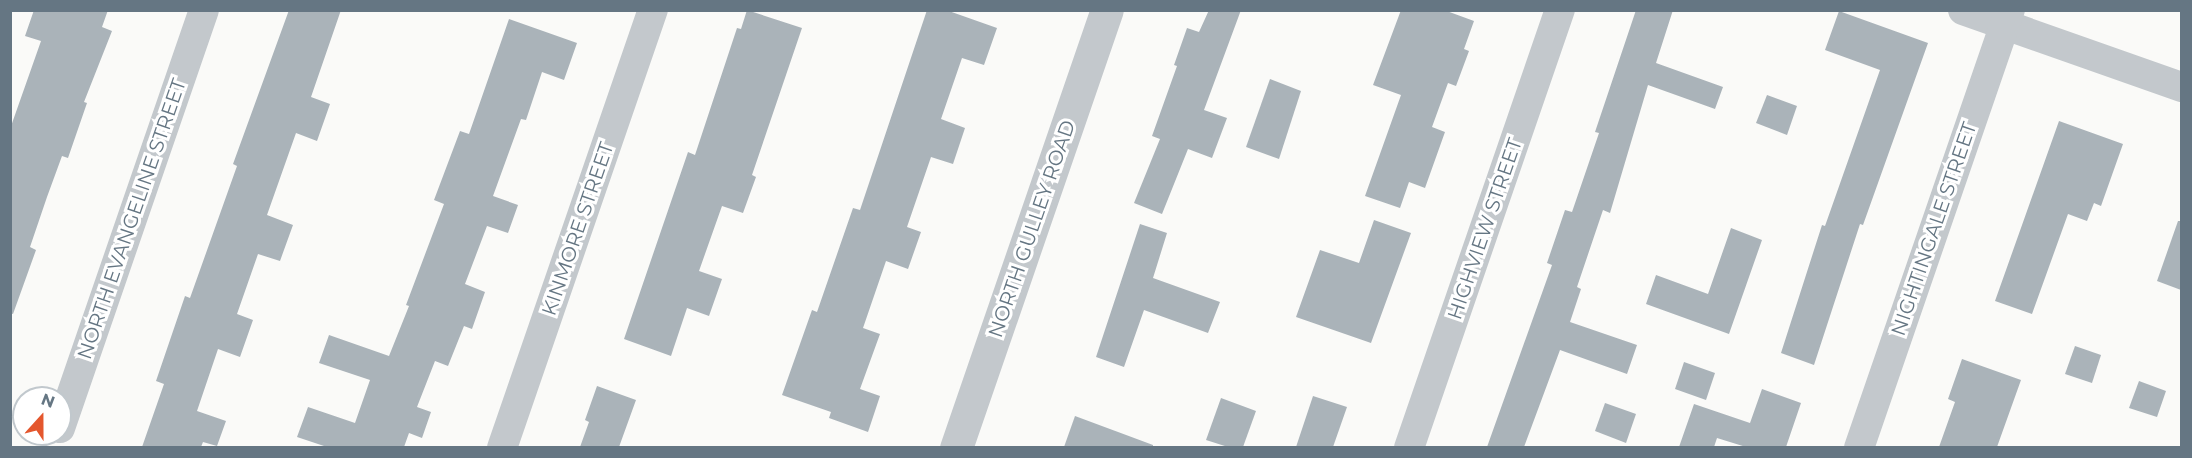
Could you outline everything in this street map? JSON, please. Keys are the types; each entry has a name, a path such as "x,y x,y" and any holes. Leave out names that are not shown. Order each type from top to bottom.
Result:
{"street":[{"name":"NORTH EVANGELINE STREET","path":"72,393 204,10"},
{"name":"KINMORE STREET","path":"502,447 653,10"},
{"name":"NORTH GULLEY ROAD","path":"956,447 1107,10"},
{"name":"HIGHVIEW STREET","path":"1409,447 1560,10"},
{"path":"1963,10 2007,18 2181,87"},
{"name":"NIGHTINGALE STREET","path":"1859,447 2007,18"}],"building":[{"path":"34,10 108,10 102,27 112,31 84,102 87,103 68,158 62,156 47,197 30,247 36,250 13,314 10,313 10,129 41,41 25,36"},
{"path":"289,10 341,10 311,97 330,104 317,141 296,133 267,215 293,225 280,261 258,254 237,314 253,320 240,357 218,349 197,411 226,421 217,446 203,442 201,447 142,447 164,384 156,381 185,296 190,298 237,166 233,164"},
{"path":"747,10 802,28 752,175 756,177 743,213 722,206 699,271 722,279 709,316 687,308 671,356 624,339 688,152 695,155 737,28 741,29"},
{"path":"927,10 946,10 997,28 984,65 962,58 941,119 965,128 953,164 931,157 907,227 921,232 908,269 886,261 863,328 880,334 860,389 880,396 868,432 829,418 831,412 782,395 812,310 817,312 853,208 860,210"},
{"path":"1209,10 1241,10 1204,110 1227,118 1212,158 1188,149 1162,214 1134,203 1160,139 1152,136 1177,66 1174,65 1187,28 1199,32"},
{"path":"1401,10 1444,10 1474,21 1464,49 1469,51 1456,86 1448,83 1432,127 1445,132 1425,188 1409,182 1400,208 1365,196 1401,95 1373,85"},
{"path":"1636,10 1673,10 1656,63 1723,87 1715,109 1648,85 1610,213 1603,210 1577,287 1581,289 1570,322 1637,345 1627,374 1560,350 1524,447 1487,447 1552,265 1547,263 1565,210 1572,212 1599,133 1595,132"},
{"path":"1839,11 1928,43 1863,225 1860,224 1814,365 1781,353 1822,225 1825,226 1880,70 1825,50"},
{"path":"509,19 577,43 564,80 542,72 526,120 521,119 493,196 518,205 508,233 487,226 465,284 485,292 472,329 464,326 448,366 435,361 417,407 431,412 422,438 409,433 404,447 327,447 297,437 308,407 355,423 370,380 319,363 329,335 389,356 444,204 434,200 460,131 469,134"},
{"path":"1270,79 1301,91 1279,159 1246,147"},
{"path":"1767,95 1797,106 1787,135 1756,123"},
{"path":"2059,121 2123,144 2101,206 2094,203 2087,221 2068,214 2032,314 1995,301"},
{"path":"1374,220 1411,233 1371,343 1296,317 1320,250 1359,263"},
{"path":"2178,221 2181,221 2181,290 2157,281"},
{"path":"1140,224 1167,233 1153,278 1220,302 1208,333 1144,310 1124,367 1096,357"},
{"path":"1731,228 1762,240 1729,334 1646,304 1656,275 1708,294"},
{"path":"2075,346 2101,355 2092,383 2065,374"},
{"path":"1962,359 2021,380 1997,447 1939,447 1955,402 1948,399"},
{"path":"1684,362 1715,373 1706,400 1675,389"},
{"path":"2139,381 2166,391 2157,417 2129,408"},
{"path":"597,386 636,400 619,447 580,447 589,422 585,420"},
{"path":"1762,389 1801,403 1786,447 1746,447 1717,438 1714,447 1679,447 1694,404 1750,423"},
{"path":"1313,396 1347,407 1333,447 1296,447"},
{"path":"1221,398 1256,411 1243,447 1228,447 1206,440"},
{"path":"1605,403 1636,414 1626,443 1595,431"},
{"path":"1075,416 1153,445 1153,447 1064,447"}]}
